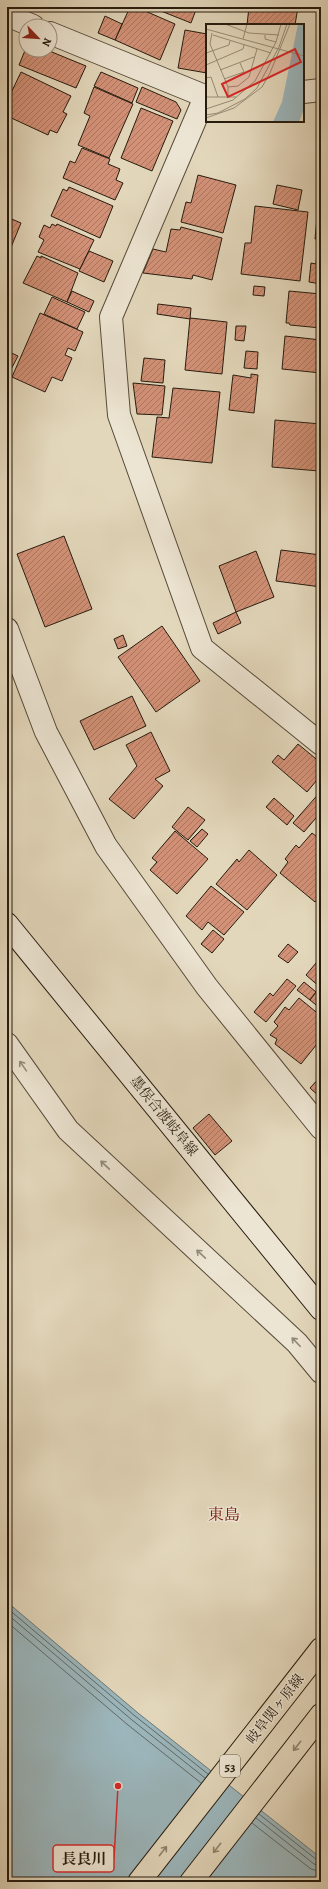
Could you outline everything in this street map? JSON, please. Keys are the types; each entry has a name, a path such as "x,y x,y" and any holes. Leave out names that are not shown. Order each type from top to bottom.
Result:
{"main road":[{"name":"岐阜関ヶ原線","path":"139,1882 321,1649"},
{"path":"191,1882 321,1715"}],"street":[{"path":"7,15 18,20"},
{"path":"58,36 206,97 111,317 119,415 202,648 321,744"},
{"path":"304,92 321,90"},
{"path":"7,629 46,732 106,846 207,987 321,1128"},
{"name":"墨俣合渡岐阜線","path":"7,924 321,1309"},
{"path":"7,1044 68,1130 296,1343 321,1372"}],"water":[{"path":"7,1602 138,1713 321,1858 321,1882 7,1882"}],"building":[{"path":"130,7 136,7 175,24 160,60 115,40"},
{"path":"151,7 197,7 191,23"},
{"path":"249,7 298,7 295,24 247,24"},
{"path":"105,16 122,24 115,40 98,33"},
{"path":"185,30 206,34 206,73 178,68"},
{"path":"58,55 86,66 76,88 19,65 22,58 58,58"},
{"path":"21,72 71,96 63,112 67,114 57,133 50,130 48,135 7,116 7,96 9,92 11,93"},
{"path":"101,72 138,88 132,103 94,86"},
{"path":"94,87 133,104 109,158 78,145 90,116 84,113"},
{"path":"142,87 176,102 181,110 177,119 136,102"},
{"path":"141,108 173,121 152,171 121,158"},
{"path":"82,148 110,159 108,164 120,169 116,180 123,183 115,200 63,178 70,161 75,163"},
{"path":"198,175 236,185 223,233 181,222 186,202 191,203"},
{"path":"277,185 302,190 298,210 273,204"},
{"path":"69,187 113,206 100,238 51,216 63,189 67,191"},
{"path":"255,206 308,212 300,281 241,274 245,243 251,243"},
{"path":"7,217 21,223 7,257"},
{"path":"317,217 321,217 321,252 317,251 318,239 315,239"},
{"path":"52,224 56,226 57,224 94,240 80,269 38,252 44,240 39,237 44,225 50,228"},
{"path":"181,227 222,238 212,280 193,275 192,279 143,273 153,249 166,252 171,229 180,230"},
{"path":"89,251 113,261 104,282 79,271"},
{"path":"317,251 321,252 321,284 309,282 311,263 316,264"},
{"path":"37,256 41,258 41,256 78,273 67,302 23,283"},
{"path":"254,286 265,287 264,296 253,295"},
{"path":"72,291 94,301 89,312 67,302"},
{"path":"289,291 321,294 321,328 290,325 289,323 286,323"},
{"path":"52,297 85,312 77,329 44,314"},
{"path":"158,304 191,308 190,319 157,314"},
{"path":"40,313 83,332 75,351 68,348 65,355 72,358 62,381 52,377 45,392 12,377"},
{"path":"190,318 227,322 222,374 185,370"},
{"path":"236,326 246,326 244,341 235,340"},
{"path":"285,336 321,340 321,373 282,369"},
{"path":"7,351 18,356 7,377"},
{"path":"246,351 258,352 257,369 244,368"},
{"path":"144,358 165,360 163,383 141,381"},
{"path":"251,374 258,375 254,413 229,410 233,375 251,378"},
{"path":"133,383 165,386 162,415 137,414"},
{"path":"173,388 220,392 212,463 152,457 157,417 169,418"},
{"path":"275,420 321,424 319,471 272,467"},
{"path":"64,536 92,609 45,627 17,554"},
{"path":"281,550 321,555 321,587 276,581"},
{"path":"256,551 274,597 236,612 219,566"},
{"path":"236,612 241,623 218,634 213,623"},
{"path":"162,626 200,681 156,712 118,657"},
{"path":"123,635 127,646 118,649 114,639"},
{"path":"132,696 146,726 94,750 80,721"},
{"path":"151,732 170,771 155,779 163,786 134,819 109,799 137,766 126,745"},
{"path":"298,744 321,763 321,775 307,792 272,762 278,755 284,760"},
{"path":"321,791 321,812 304,832 293,823"},
{"path":"274,798 294,816 287,825 266,807"},
{"path":"188,807 205,820 188,840 172,827"},
{"path":"202,829 208,834 197,847 190,841"},
{"path":"175,831 208,859 177,894 150,870 157,862 152,858"},
{"path":"312,833 321,840 321,895 315,902 280,873 288,862 285,859 296,845 299,848"},
{"path":"249,850 277,875 247,910 216,884 237,859 239,862"},
{"path":"211,886 244,912 224,935 208,922 202,930 186,916"},
{"path":"213,930 224,939 212,953 201,944"},
{"path":"288,944 298,952 288,963 278,956"},
{"path":"321,957 321,988 306,975"},
{"path":"287,979 296,986 266,1022 254,1012 270,993 273,996"},
{"path":"304,982 316,992 310,1000 297,990"},
{"path":"320,987 321,988 321,1009 310,1000"},
{"path":"299,998 321,1016 321,1039 301,1064 275,1044 277,1039 270,1035 278,1026 274,1022 285,1007 289,1010"},
{"path":"321,1076 321,1098 310,1088"},
{"path":"209,1114 232,1141 215,1155 193,1128"}],"place":[{"name":"長良川","path":"118,1786"}],"district":[{"name":"東島","path":"224,1515"}]}
